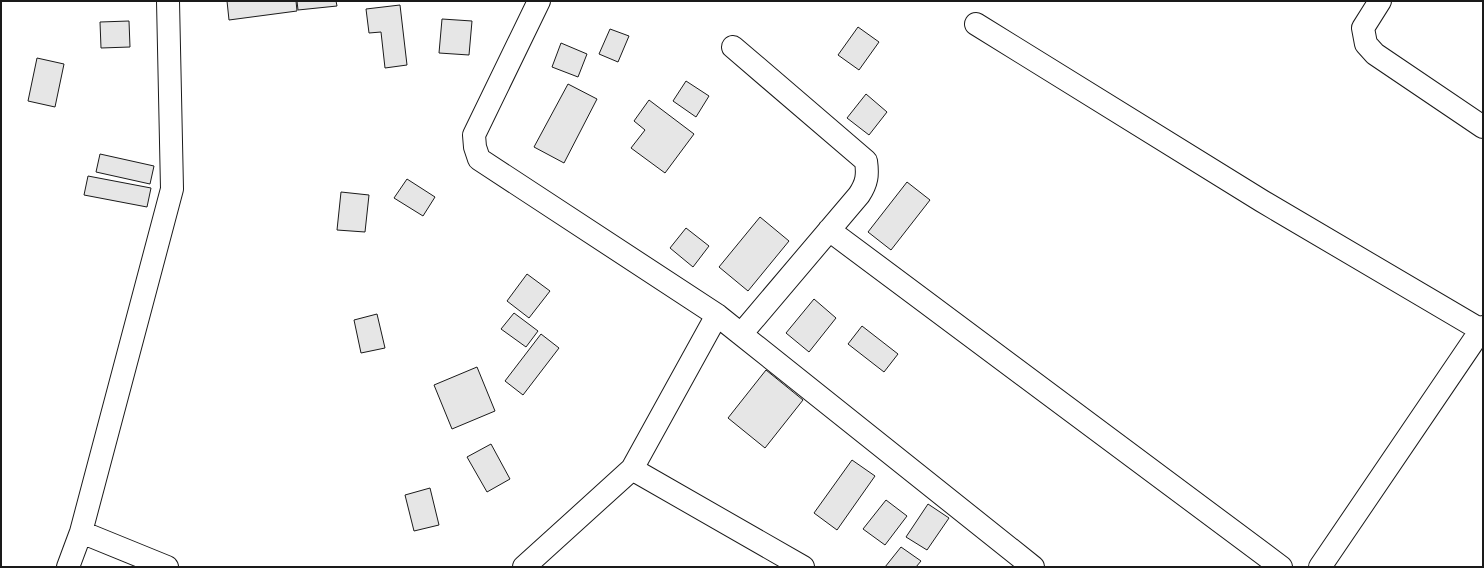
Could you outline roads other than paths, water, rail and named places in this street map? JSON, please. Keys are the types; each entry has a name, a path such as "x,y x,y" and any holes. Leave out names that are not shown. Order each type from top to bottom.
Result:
{"street":[{"path":"68,567 81,532 172,189 168,1"},
{"path":"539,1 474,135 475,147 479,159 718,315 1033,567"},
{"path":"1380,1 1363,28 1366,44 1374,54 1483,127"},
{"path":"976,24 1262,201 1482,329 1320,567"},
{"path":"733,47 866,161 868,172 866,185 742,333"},
{"path":"829,230 1281,567"},
{"path":"524,567 632,469 718,315"},
{"path":"632,469 803,567"},
{"path":"81,532 166,567"}]}
